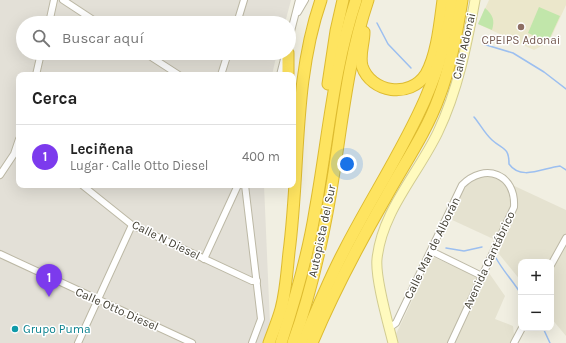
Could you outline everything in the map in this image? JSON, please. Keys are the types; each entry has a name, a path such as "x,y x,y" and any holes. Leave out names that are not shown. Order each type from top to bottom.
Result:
{"highway":[{"path":"296,181 306,60 321,0"},
{"path":"329,119 327,96 336,31 343,0"},
{"name":"Autopista del Sur","path":"281,343 304,264 315,212 341,51 356,0"},
{"name":"Autopista del Sur","path":"293,343 318,256 334,173 346,84 368,0"},
{"path":"363,16 364,37 361,56 362,66 372,81 382,87 397,90 413,86 425,75 430,64 438,32 443,0"},
{"path":"303,343 314,314 345,249 407,139 426,100 446,36 452,0"},
{"path":"312,343 342,276 426,128 439,98 448,71 457,34 462,0"},
{"path":"287,60 288,72"},
{"path":"291,188 292,230"},
{"path":"269,343 284,295 295,188"}],"street":[{"path":"51,16 54,0"},
{"path":"63,0 87,16"},
{"path":"239,16 244,0"},
{"path":"296,16 299,0"},
{"path":"296,16 305,0"},
{"name":"Calle Adonai","path":"393,343 377,262 380,237 396,204 438,132 454,92 467,45 475,0"},
{"path":"37,72 39,60"},
{"path":"156,60 174,72"},
{"path":"222,72 226,60"},
{"path":"281,72 284,60"},
{"path":"0,175 14,154 16,148"},
{"name":"Avenida Cantábrico","path":"451,343 514,207 514,199 510,185 504,179 488,173 479,174"},
{"name":"Calle Mar de Alborán","path":"389,328 396,323 462,185 470,177 479,174"},
{"name":"Calle N Diesel","path":"86,188 132,225 204,259 257,281"},
{"path":"204,259 237,188"},
{"path":"245,188 261,319 252,343"},
{"path":"78,343 132,225"},
{"path":"554,260 566,238"},
{"path":"431,252 482,276"},
{"name":"Calle Otto Diesel","path":"0,254 97,301 192,343"},
{"path":"514,343 520,331"}],"shaded area":[{"path":"0,0 291,0 287,16 16,16 16,60 275,60 273,72 16,72 16,188 264,188 270,324 263,343 0,343"},
{"name":"CPEIPS Adonai","path":"489,0 566,0 566,5 549,42 534,50 478,24"},
{"path":"478,176 493,176 566,210 566,336 554,322 554,259 518,259 518,277 499,254 502,243 450,219 461,193 469,182"},
{"path":"433,257 485,280 489,273 505,296 495,319 513,326 514,335 511,343 398,343 396,334"}],"green space":[{"path":"539,7 560,16 548,42 528,33"},
{"path":"485,8 493,18 492,30 478,24"}],"waterway":[{"path":"377,23 388,44 411,68"},
{"path":"483,44 513,53 544,72 566,89"},
{"path":"474,117 489,138 505,149 508,154 509,164 514,169 526,173 560,166 566,170"},
{"path":"446,248 464,251 482,247"},
{"path":"496,258 518,290"},
{"path":"544,331 550,343"}],"place":[{"name":"CPEIPS Adonai","path":"521,27"},
{"name":"Leciñena","path":"49,297"},
{"name":"Grupo Puma","path":"15,329"}]}
